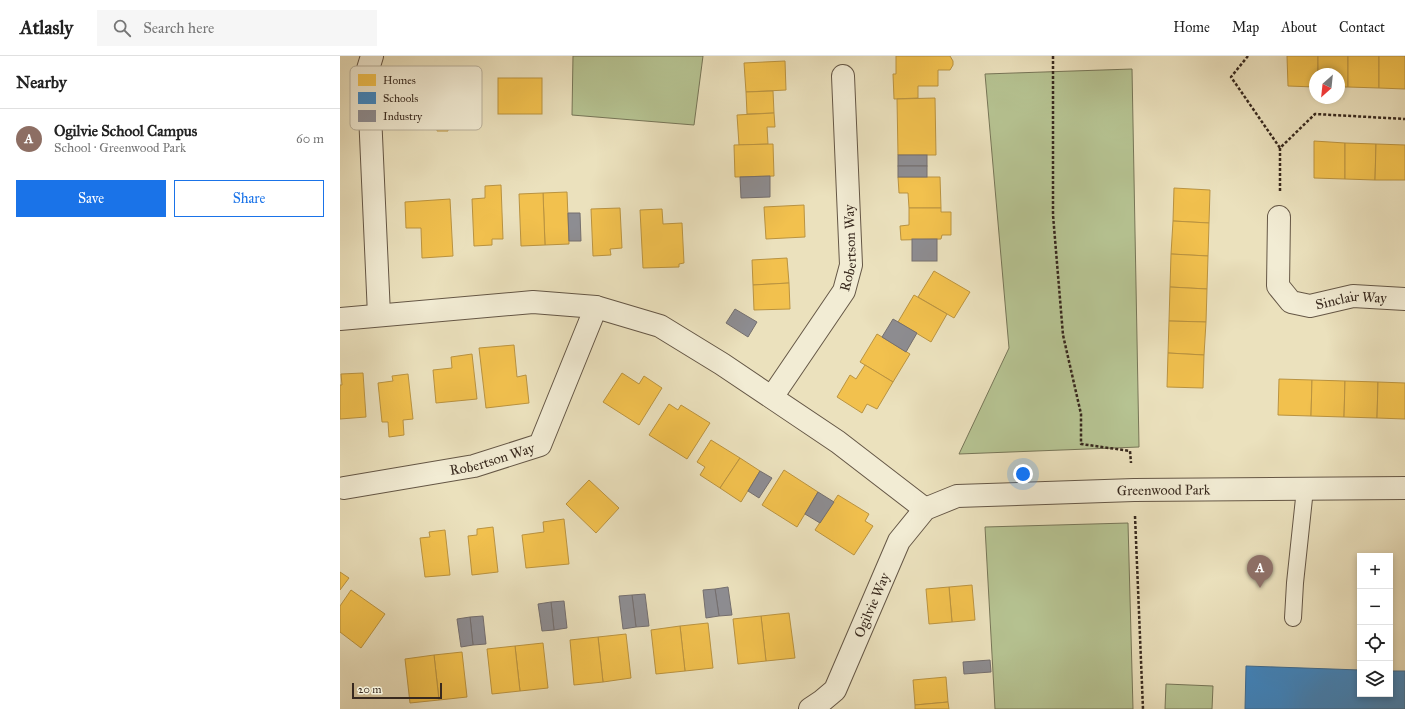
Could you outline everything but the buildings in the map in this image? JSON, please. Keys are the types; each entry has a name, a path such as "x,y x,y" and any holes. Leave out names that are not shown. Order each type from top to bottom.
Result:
{"street":[{"path":"369,66 372,56"},
{"name":"Robertson Way","path":"772,397 844,291 851,266 843,76"},
{"path":"371,130 379,315"},
{"name":"Sinclair Way","path":"1279,217 1278,286 1291,302 1310,306 1353,296 1405,299"},
{"path":"340,319 533,302 596,307 660,326 772,397 838,442 925,509"},
{"name":"Robertson Way","path":"344,488 474,466 540,445 596,307"},
{"name":"Greenwood Park","path":"925,509 957,496 1134,490 1405,488"},
{"name":"Ogilvie Way","path":"820,706 835,690 899,541 925,509"}],"lane":[{"path":"1293,618 1295,583 1305,489"}],"path":[{"path":"1053,56 1053,215 1063,335 1081,414 1081,444 1130,451 1134,490 1143,709"},
{"path":"1248,56 1231,77 1280,148 1279,217"},
{"path":"1280,148 1315,114 1405,119"}],"green space":[{"path":"573,56 703,56 694,125 572,115"},
{"path":"1132,69 1139,447 959,454 1009,348 985,74"},
{"path":"1128,523 1133,709 995,709 985,527"},
{"path":"1166,684 1213,686 1212,709 1165,709"}],"place":[{"name":"Ogilvie School Campus","path":"1260,588"}]}
